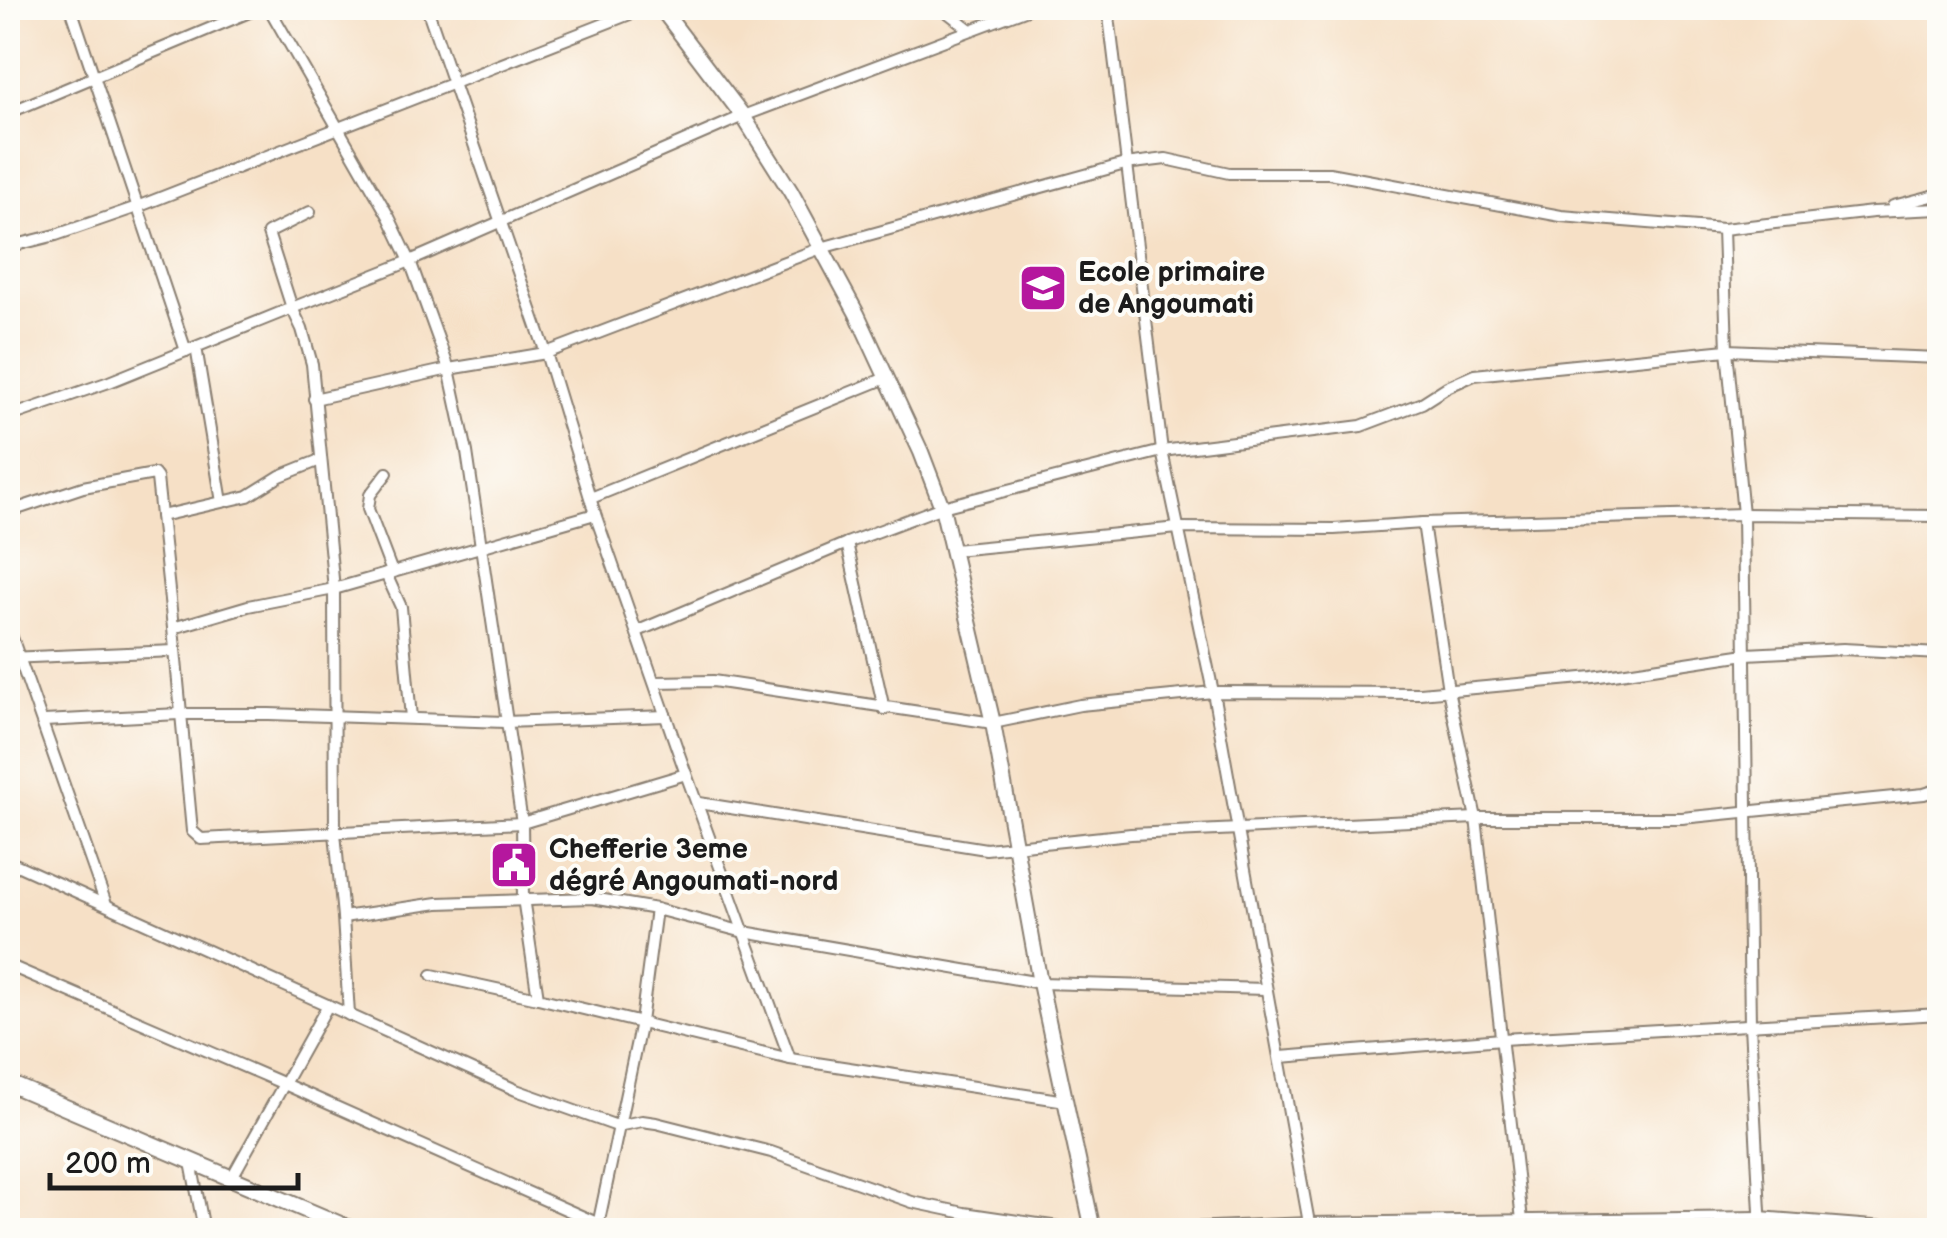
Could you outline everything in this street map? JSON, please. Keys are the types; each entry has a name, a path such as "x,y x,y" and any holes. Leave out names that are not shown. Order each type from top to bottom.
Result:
{"highway":[{"path":"8,1082 353,1230"}],"main road":[{"path":"661,8 743,116 791,192 886,378 942,507 992,723 1040,983 1092,1230"}],"street":[{"path":"71,8 137,207 191,349 222,502"},
{"path":"8,113 259,8"},
{"path":"269,8 390,217 450,369 482,546 522,823 524,898 538,998"},
{"path":"427,8 546,353 595,514 790,1059"},
{"path":"8,247 137,207 645,8"},
{"path":"942,8 969,29"},
{"path":"8,417 191,349 410,260 743,116 1030,8"},
{"path":"1108,8 1162,451 1212,692 1309,1222"},
{"path":"314,399 546,353 821,248 1125,164 1166,159 1228,173 1329,174 1561,216 1723,229 1873,212 1940,209"},
{"path":"1873,212 1940,194"},
{"path":"310,212 268,233 308,346 334,590 335,833 349,1015"},
{"path":"1723,229 1727,350 1743,514 1750,1025 1761,1230"},
{"path":"638,630 942,507 1162,451 1361,426 1406,410 1474,375 1727,350 1940,358"},
{"path":"592,498 886,378"},
{"path":"161,516 248,496 291,471 320,460"},
{"path":"8,512 83,487 148,473 157,478 192,830 201,839 522,823 686,774"},
{"path":"387,473 370,496 368,508 401,608 412,718"},
{"path":"173,628 248,606 334,590 595,514"},
{"path":"954,550 1178,528 1334,529 1743,514 1940,516"},
{"path":"1423,523 1448,690 1476,818 1522,1220"},
{"path":"847,543 884,709"},
{"path":"8,626 13,658 44,721 106,904"},
{"path":"655,682 713,681 992,723 1080,705 1212,692 1404,694 1594,677 1746,654 1843,649 1940,654"},
{"path":"13,658 174,650"},
{"path":"44,721 179,714 506,722 666,716"},
{"path":"699,803 952,846 1016,848 1130,834 1476,818 1682,818 1940,790"},
{"path":"8,861 516,1090 617,1126 642,1121 656,1123 772,1152 924,1205 1079,1230"},
{"path":"343,917 438,902 592,898 656,908 744,932 1040,983 1266,988"},
{"path":"8,966 282,1083 598,1227 641,1022 656,908"},
{"path":"432,975 790,1059 1066,1101"},
{"path":"231,1179 328,1005"},
{"path":"1281,1057 1502,1039 1940,1014"},
{"path":"191,1162 204,1230 192,1230"},
{"path":"1142,1230 1309,1222 1760,1216 1898,1228 1940,1224"}],"place":[{"name":"Ecole primaire de Angoumati","path":"1043,288"},
{"name":"Chefferie 3eme dégré Angoumati-nord","path":"514,865"}]}
